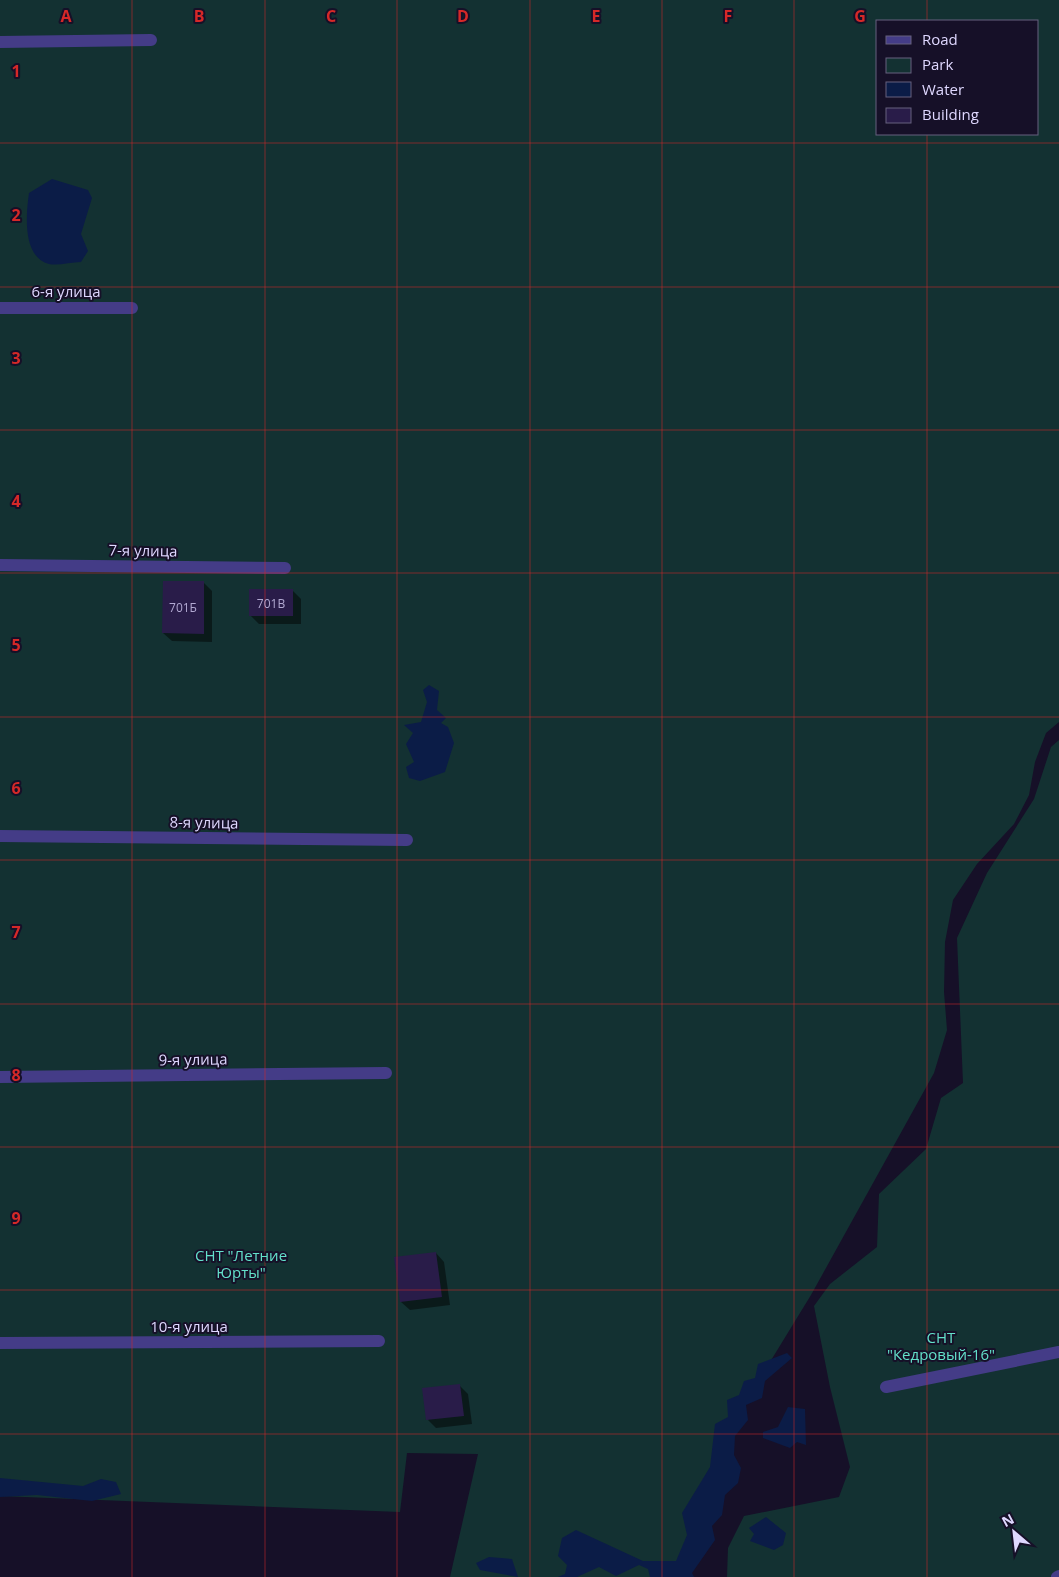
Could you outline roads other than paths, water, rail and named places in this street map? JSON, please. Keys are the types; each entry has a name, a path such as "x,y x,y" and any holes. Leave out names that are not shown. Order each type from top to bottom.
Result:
{"street":[{"path":"0,42 151,40"},
{"name":"6-я улица","path":"0,308 132,308"},
{"name":"7-я улица","path":"0,565 285,568"},
{"name":"8-я улица","path":"0,836 407,840"},
{"name":"9-я улица","path":"0,1077 386,1074"},
{"name":"10-я улица","path":"0,1342 379,1341"},
{"path":"886,1387 1059,1352"}],"water":[{"path":"52,179 88,190 92,198 81,234 88,251 81,262 49,264 40,260 30,244 27,223 29,193"},
{"path":"429,685 439,691 437,710 446,718 441,723 448,727 454,743 445,772 420,781 409,778 406,767 414,762 406,744 413,733 404,725 421,722 427,702 423,690"},
{"path":"787,1353 792,1358 765,1381 762,1398 746,1405 748,1420 735,1436 734,1455 741,1468 738,1483 725,1495 722,1515 712,1526 715,1540 692,1573 694,1577 650,1577 648,1569 639,1565 616,1576 599,1567 577,1577 558,1577 565,1574 567,1565 558,1556 562,1538 576,1530 643,1561 676,1561 687,1535 682,1513 710,1467 715,1424 728,1417 727,1400 739,1395 744,1381 755,1378 758,1364"},
{"path":"788,1407 805,1409 806,1445 797,1442 790,1448 763,1438 763,1432 778,1427"},
{"path":"0,1478 83,1486 101,1479 116,1482 121,1494 92,1501 37,1495 0,1497"},
{"path":"766,1517 786,1533 783,1545 774,1550 750,1541 754,1534 749,1528"},
{"path":"489,1557 512,1559 518,1577 480,1570 476,1563"}],"park label":[{"name":"СНТ \"Летние Юрты\"","path":"241,1264"},
{"name":"СНТ \"Кедровый-16\"","path":"941,1346"}]}
